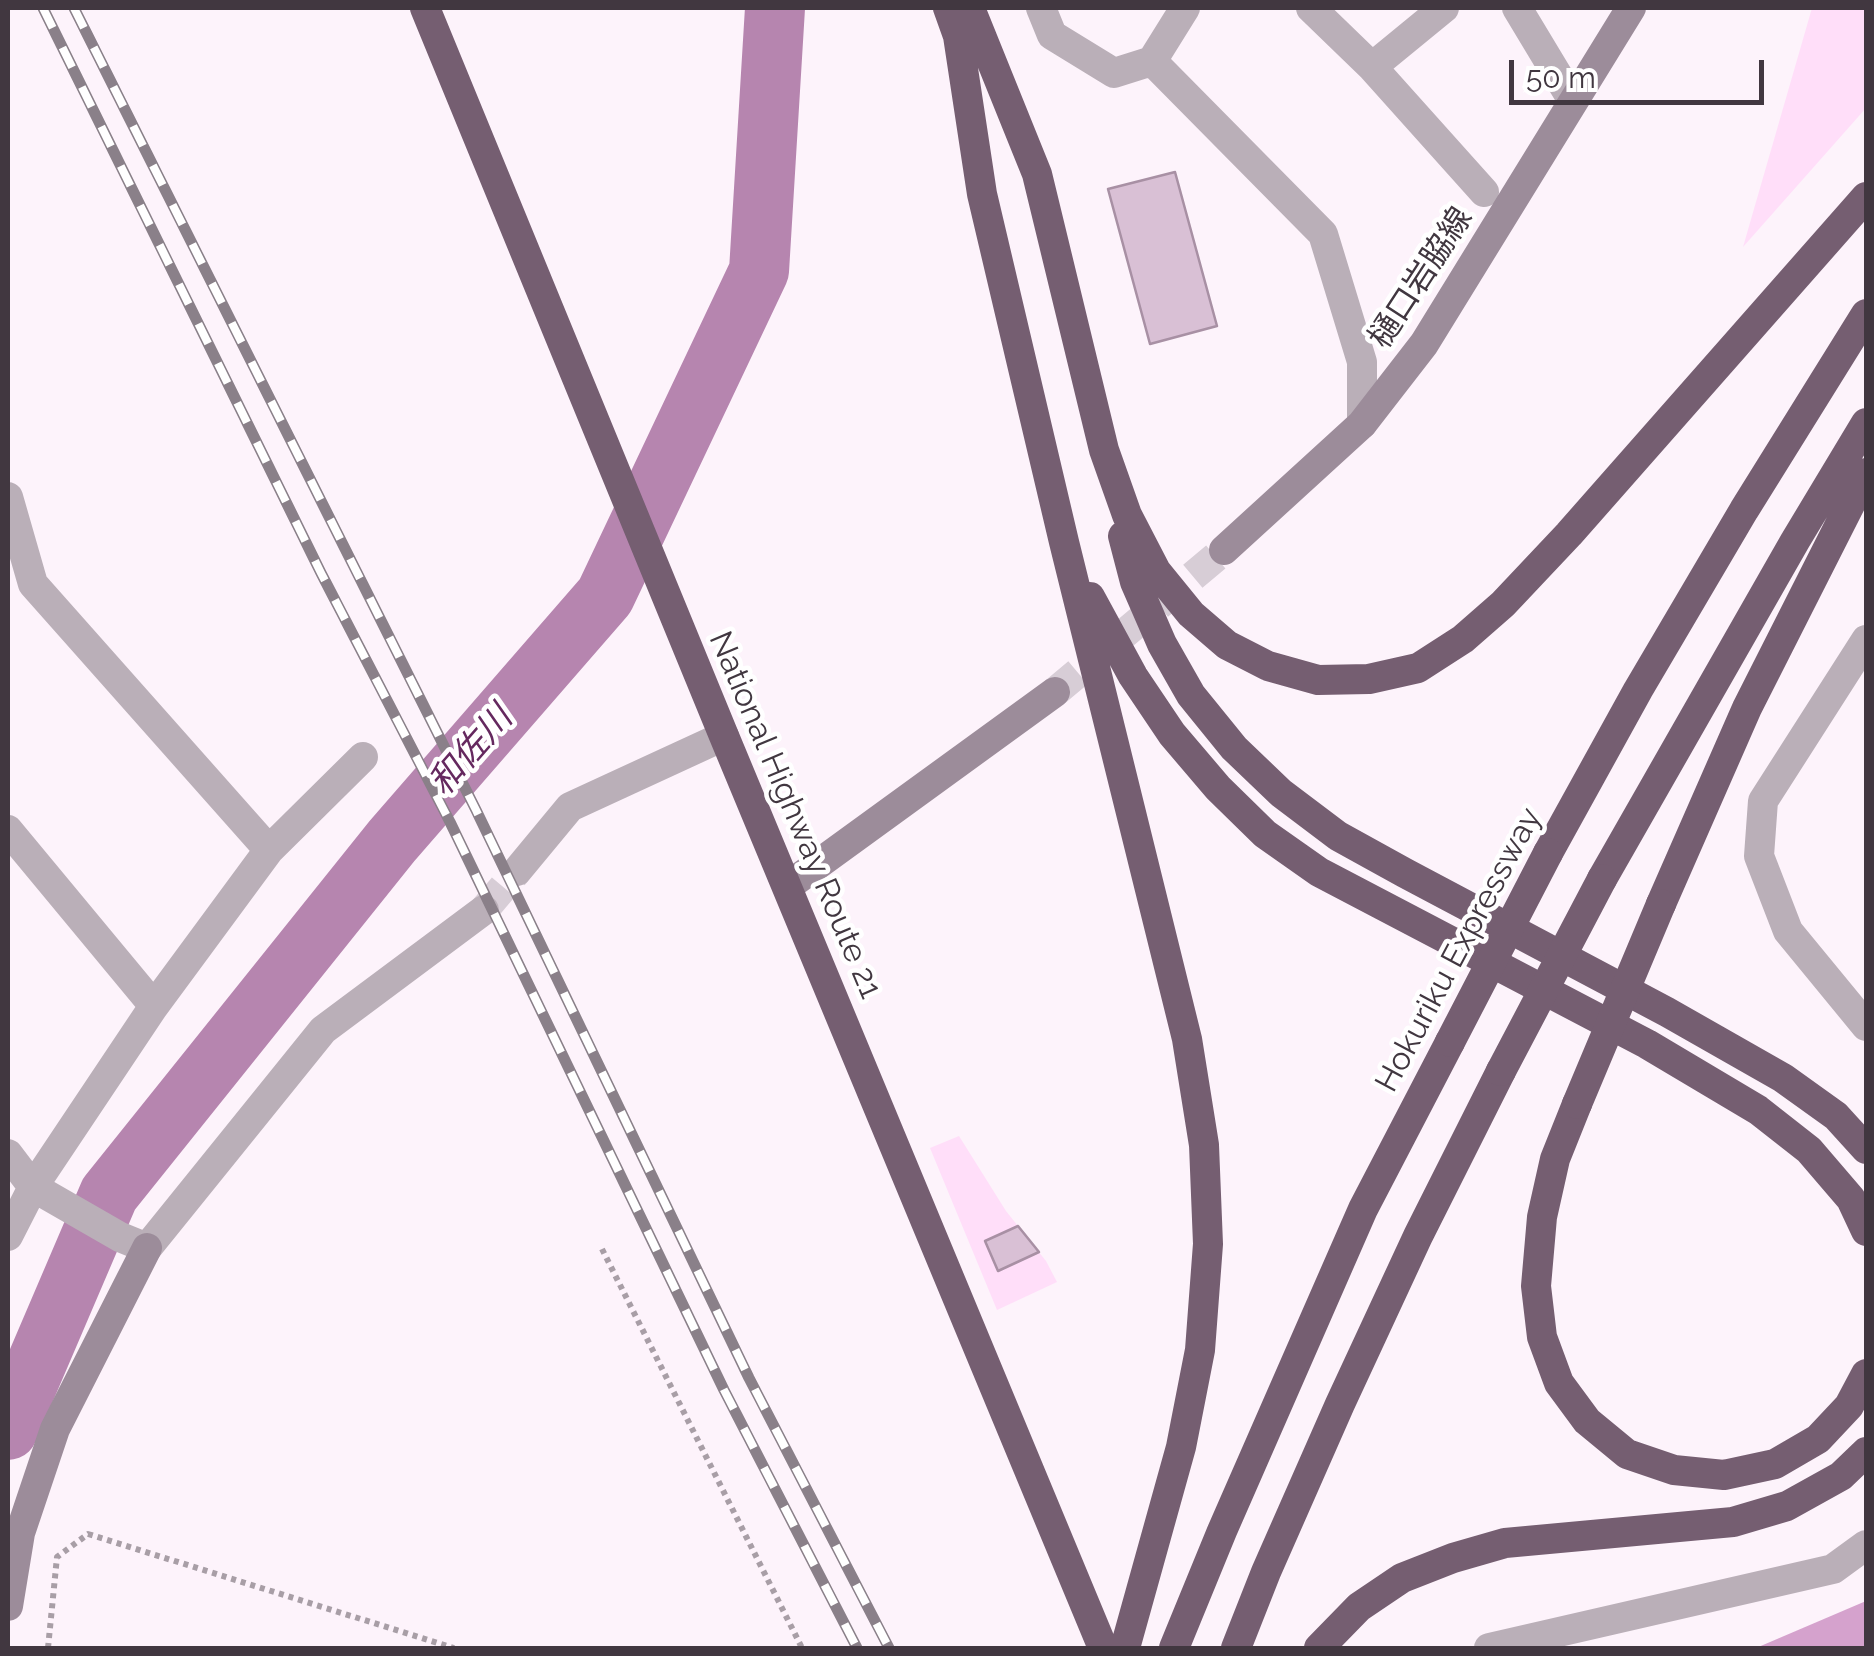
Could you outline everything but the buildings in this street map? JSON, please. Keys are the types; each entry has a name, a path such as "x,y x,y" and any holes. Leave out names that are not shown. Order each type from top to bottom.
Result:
{"highway":[{"name":"National Highway Route 21","path":"426,8 1103,1648"},
{"path":"948,8 958,36 982,194 1187,1039 1204,1145 1208,1244 1200,1350 1180,1447 1125,1648"},
{"path":"970,8 1037,174 1136,582 1162,644 1191,695 1234,748 1281,793 1338,836 1783,1078 1836,1116 1866,1149"},
{"path":"1104,450 1127,515 1156,571 1191,614 1227,645 1268,666 1318,680 1369,678 1418,668 1463,639 1503,604 1866,197"},
{"name":"Hokuriku Expressway","path":"1174,1647 1356,1226 1548,853 1744,510 1866,314"},
{"path":"1236,1648 1340,1404 1501,1071 1602,879 1794,540 1866,423"},
{"path":"1866,473 1746,708 1577,1104 1556,1159 1542,1217 1536,1286 1542,1337 1559,1383 1587,1421 1627,1454 1674,1470 1724,1475 1774,1464 1818,1438 1849,1406 1866,1374"},
{"path":"1064,542 1101,619 1172,734 1218,788 1265,834 1318,872 1647,1044 1758,1110 1809,1150 1852,1200 1866,1231"},
{"path":"1319,1648 1359,1607 1402,1578 1452,1558 1505,1542 1733,1522 1787,1506 1841,1476 1866,1452"}],"main road":[{"name":"樋口岩脇線","path":"1224,550 1362,424 1424,344 1632,8"},
{"path":"788,886 1055,692"},
{"path":"8,1606 20,1532 55,1429 134,1242"}],"street":[{"path":"1041,8 1052,35 1114,73 1152,61 1185,8"},
{"path":"1311,8 1372,66 1484,192"},
{"path":"1372,66 1444,8"},
{"path":"1517,8 1573,102"},
{"path":"1152,61 1323,234 1362,362 1362,424"},
{"path":"8,497 20,590 269,850"},
{"path":"1866,640 1763,801 1759,856 1788,931 1866,1026"},
{"path":"517,870 570,807 724,736"},
{"path":"8,1236 33,1187 154,1006 269,850 363,757"},
{"path":"8,830 154,1006"},
{"path":"8,1154 33,1187 134,1242 323,1030 484,910"},
{"path":"1489,1648 1832,1568 1866,1545"}],"path":[{"path":"602,1249 802,1648"},
{"path":"48,1648 57,1557 88,1534 454,1648"}],"shaded area":[{"path":"1812,8 1866,8 1866,108 1743,247"},
{"path":"959,1136 1057,1282 997,1310 930,1148"},
{"path":"1866,1601 1866,1648 1756,1648"}],"waterway":[{"name":"和佐川","path":"8,1430 109,1194 392,841 605,596 759,271 775,8"}],"tunnel":[{"path":"1055,692 1224,550"},
{"path":"484,910 517,871"}],"railway":[{"path":"43,8 321,573 450,822 724,1390 857,1648"},
{"path":"74,8 476,810 749,1378 889,1648"}]}
